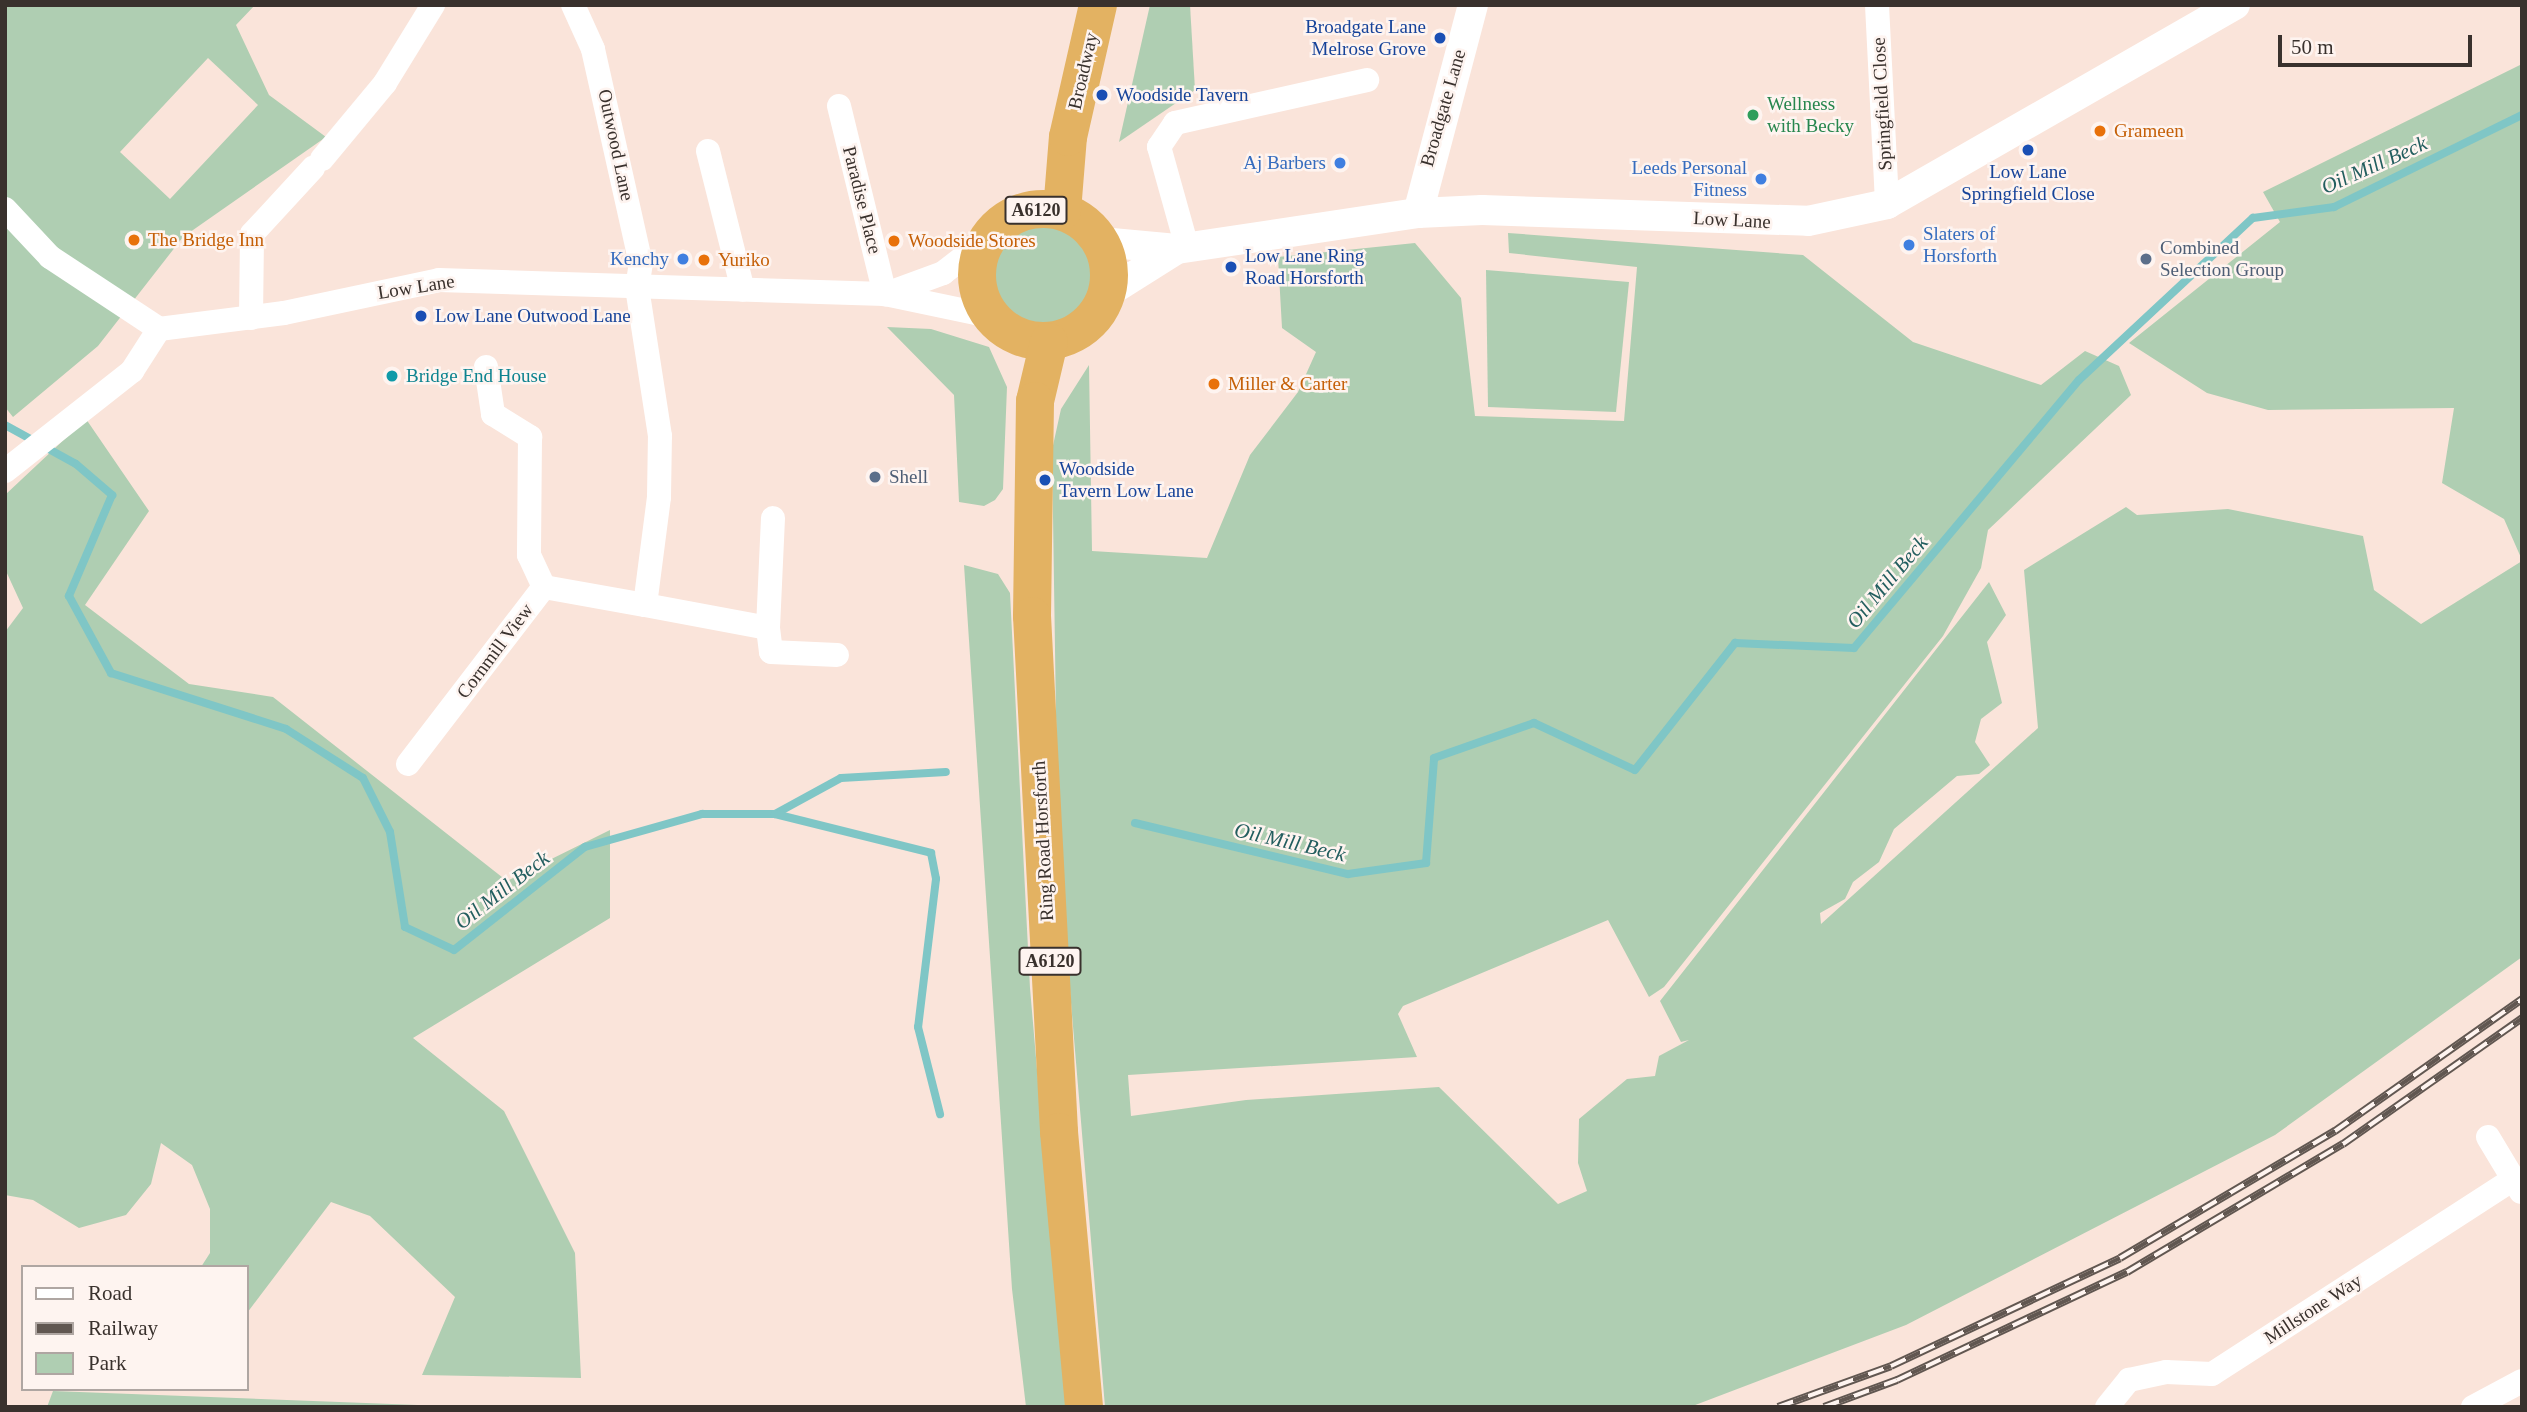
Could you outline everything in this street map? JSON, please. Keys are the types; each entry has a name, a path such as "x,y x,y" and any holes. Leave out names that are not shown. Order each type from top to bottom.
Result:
{"highway":[{"name":"Broadway","path":"1068,136 1098,5"},
{"name":"A6120","path":"1062,211 1068,136"},
{"name":"A6120","path":"1035,401 976,281 997,229 1068,136"},
{"name":"A6120","path":"997,229 1029,210 1062,211 1101,242"},
{"path":"998,323 1049,342 1075,334 1098,314 1107,293 1101,242"},
{"name":"A6120","path":"1035,401 1049,342"},
{"name":"Ring Road Horsforth","path":"1035,401 1032,616 1059,1132 1084,1407"}],"street":[{"name":"Outwood Lane","path":"573,5 593,49 617,142 641,264 637,288"},
{"name":"Broadgate Lane","path":"1418,213 1473,5"},
{"name":"Springfield Close","path":"1877,5 1887,204"},
{"name":"Low Lane","path":"1101,242 1182,248 1418,213 1614,212 1784,222 1887,204 2235,5"},
{"path":"251,318 252,234 317,164 385,83 426,8"},
{"path":"1182,248 1159,147 1175,123 1367,80"},
{"name":"Paradise Place","path":"839,106 885,294"},
{"path":"708,151 743,290"},
{"path":"5,209 50,257 159,329 132,370 6,470"},
{"name":"Low Lane","path":"885,294 943,273 997,229"},
{"name":"Low Lane","path":"1107,293 1182,248"},
{"name":"Low Lane","path":"159,329 251,318 439,280 885,294 998,323"},
{"path":"637,288 660,436 659,497 645,605"},
{"path":"486,366 493,414 530,437 529,555 544,587"},
{"path":"772,517 768,628 771,652 837,655"},
{"name":"Cornmill View","path":"408,764 544,587 768,628"},
{"path":"2488,1138 2517,1186"},
{"name":"Millstone Way","path":"2107,1407 2129,1380 2166,1372 2211,1374 2517,1186"},
{"path":"2473,1407 2522,1381"}],"green space":[{"path":"5,5 255,5 236,25 269,95 326,137 183,237 98,346 13,417 5,407","holes":["208,58 258,105 170,199 120,152"]},
{"path":"1150,5 1190,5 1195,90 1119,142"},
{"path":"2522,64 2522,560 2504,519 2442,483 2454,408 2268,410 2207,393 2129,343 2280,222 2263,192"},
{"path":"1042,226 1061,230 1076,241 1087,256 1091,275 1087,294 1076,309 1061,320 1042,324 1023,320 1008,309 997,294 993,275 997,256 1008,241 1023,230"},
{"path":"1508,233 1803,255 1913,342 2041,385 2085,351 2119,366 2131,395 1988,530 1981,568 1943,636 1664,987 1649,997 1608,920 1403,1006 1398,1014 1417,1057 1128,1075 1131,1116 1246,1100 1439,1087 1558,1204 1587,1191 1578,1163 1579,1119 1627,1079 1655,1076 1659,1056 1689,1040 1681,1042 1660,1001 1989,582 2006,615 1987,642 2002,703 1981,719 1975,742 1990,765 1979,774 1957,776 1894,829 1879,862 1853,882 1845,899 1820,913 1821,924 2038,728 2024,570 2126,507 2137,515 2228,509 2363,536 2374,590 2421,624 2522,561 2522,957 2275,1135 1906,1325 1690,1407 1105,1407 1058,848 1052,450 1061,409 1089,365 1092,551 1207,558 1250,455 1298,392 1316,352 1282,328 1278,257 1415,243 1461,298 1475,416 1624,421 1637,267 1509,253"},
{"path":"1486,270 1629,282 1616,412 1488,407"},
{"path":"887,327 931,329 989,347 1007,387 1003,489 995,500 984,506 959,502 954,395"},
{"path":"86,419 149,511 85,605 189,684 273,697 507,881 610,830 610,918 413,1038 504,1111 575,1253 581,1378 422,1375 455,1297 370,1216 331,1202 248,1312 248,1265 202,1265 210,1253 210,1209 192,1165 161,1143 151,1184 126,1215 79,1228 33,1200 5,1195 5,632 23,608 5,569 5,495"},
{"path":"964,565 998,574 1010,593 1030,988 1066,1407 1026,1407 1012,1289"},
{"path":"53,1391 418,1405 421,1407 47,1407"}],"waterway":[{"name":"Oil Mill Beck","path":"1135,823 1348,874 1426,863 1434,758 1534,723 1635,770 1735,643 1854,648 2079,380 2253,218 2334,207 2522,115"},
{"name":"Oil Mill Beck","path":"5,425 76,464 112,495 69,596 111,673 286,729 363,778 390,832 405,927 454,950 585,847 702,814 775,814 841,778 946,772"},
{"path":"775,814 931,853 936,879 918,1027 940,1114"}],"railway":[{"path":"1778,1407 1891,1366 2120,1258 2335,1131 2522,999"},
{"path":"1824,1407 1897,1380 2127,1272 2343,1144 2522,1018"}],"place":[{"name":"Broadgate Lane Melrose Grove","path":"1440,38"},
{"name":"Woodside Tavern","path":"1102,95"},
{"name":"Wellness with Becky","path":"1753,115"},
{"name":"Grameen","path":"2100,131"},
{"name":"Low Lane Springfield Close","path":"2028,150"},
{"name":"Aj Barbers","path":"1340,163"},
{"name":"Leeds Personal Fitness","path":"1761,179"},
{"name":"The Bridge Inn","path":"134,240"},
{"name":"Woodside Stores","path":"894,241"},
{"name":"Slaters of Horsforth","path":"1909,245"},
{"name":"Kenchy","path":"683,259"},
{"name":"Combined Selection Group","path":"2146,259"},
{"name":"Yuriko","path":"704,260"},
{"name":"Low Lane Ring Road Horsforth","path":"1231,267"},
{"name":"Low Lane Outwood Lane","path":"421,316"},
{"name":"Bridge End House","path":"392,376"},
{"name":"Miller & Carter","path":"1214,384"},
{"name":"Shell","path":"875,477"},
{"name":"Woodside Tavern Low Lane","path":"1045,480"}]}
